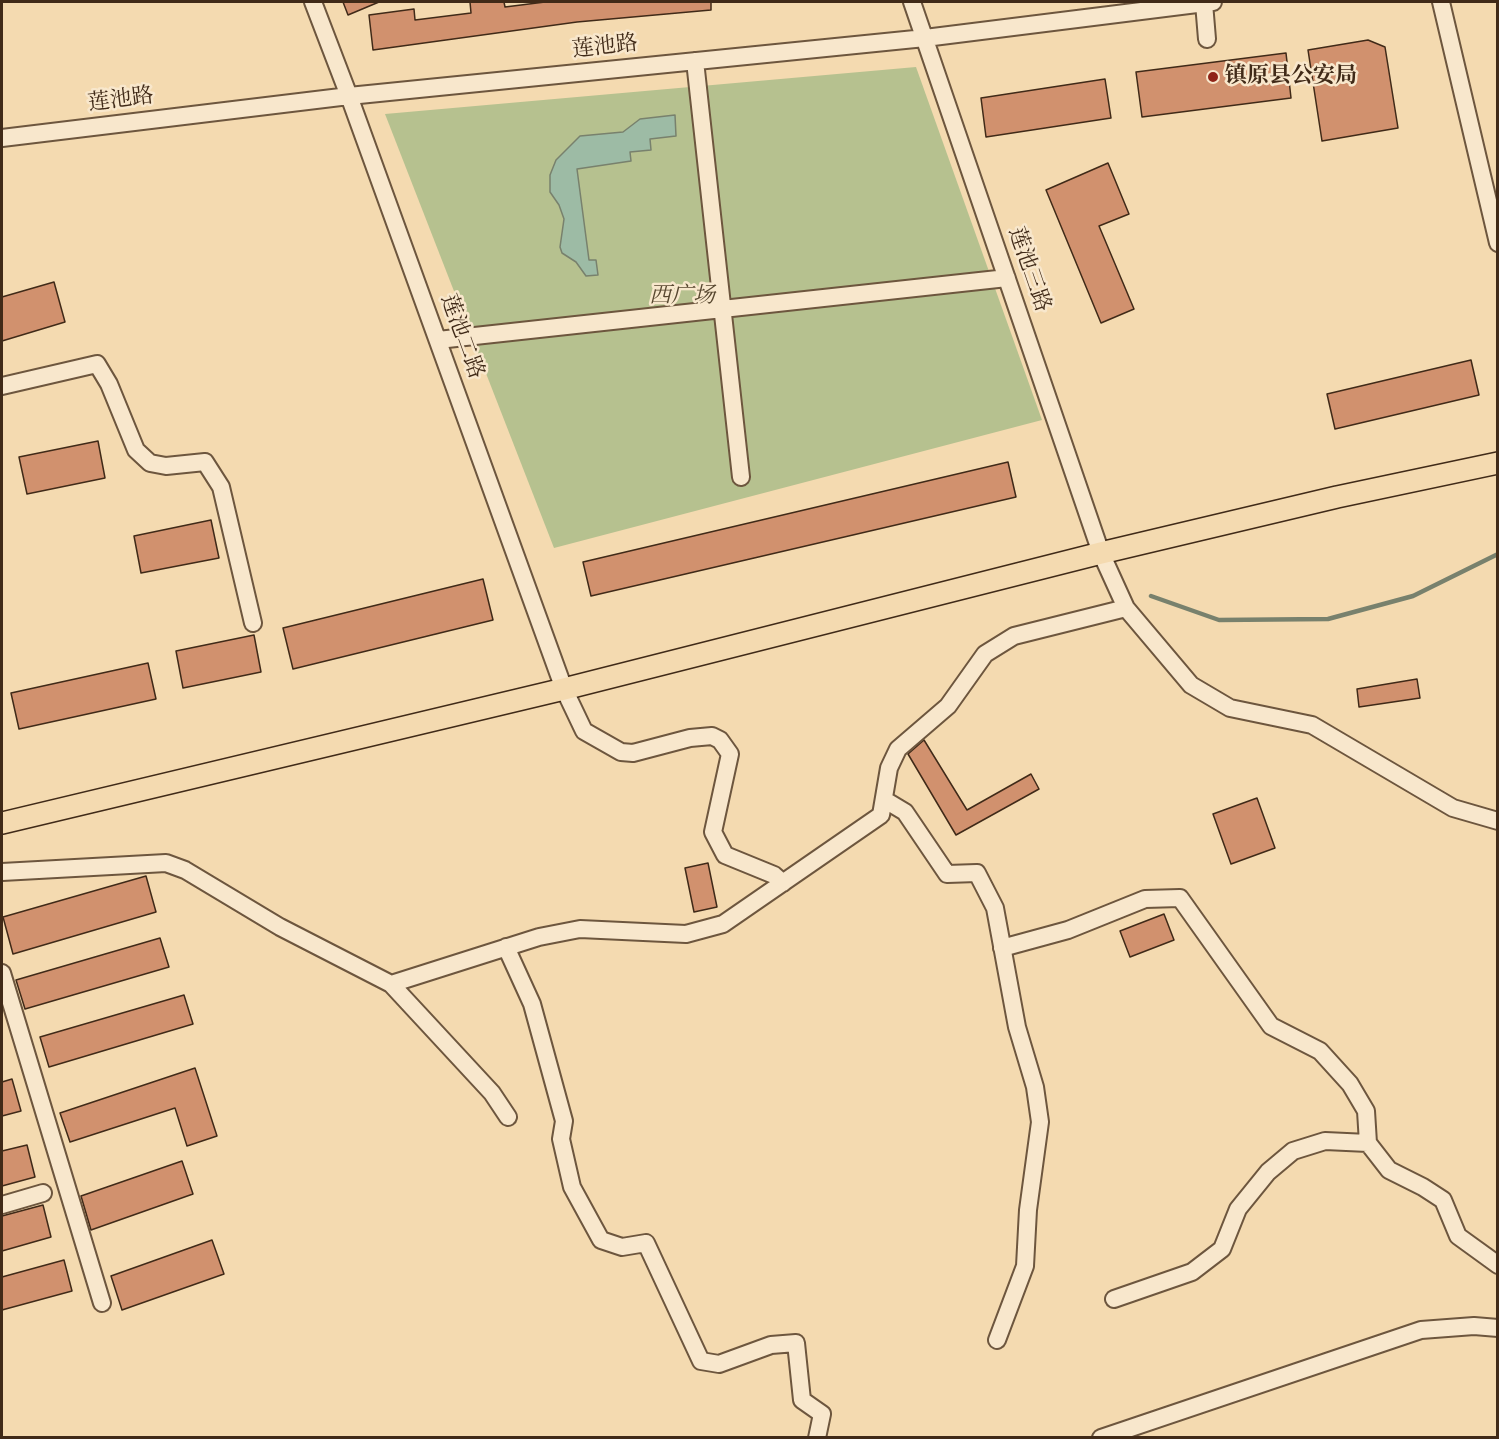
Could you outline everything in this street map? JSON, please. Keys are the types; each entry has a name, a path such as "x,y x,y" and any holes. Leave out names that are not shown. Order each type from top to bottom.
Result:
{"main road":[{"path":"2,823 564,689 1101,553 1337,497 1497,463"}],"street":[{"name":"莲池二路","path":"313,2 564,689 584,731 621,752 633,753 690,738 712,736 720,740 730,754 713,832 725,855 774,875 783,883"},
{"name":"莲池三路","path":"912,2 1101,553 1126,608 1191,685 1230,708 1312,725 1453,808 1497,821"},
{"name":"莲池路","path":"2,138 349,96 925,38 1209,2"},
{"path":"1207,39 1209,2"},
{"path":"1442,2 1497,243"},
{"path":"695,61 741,477"},
{"path":"438,340 1007,278"},
{"path":"2,387 98,363 136,450 150,463 166,466 205,462 221,487 252,623"},
{"path":"392,984 539,937 580,929 686,934 723,924 881,815 889,768 898,749 948,706 985,654 1014,636 1126,608"},
{"path":"885,800 905,812 947,874 977,873 994,908 1017,1027 1035,1087 1040,1122 1028,1210 1025,1266 997,1340"},
{"path":"2,872 166,863 184,870 280,927 392,984 492,1093 508,1117"},
{"path":"1002,948 1068,930 1145,899 1180,898 1271,1026 1320,1051 1350,1084 1366,1111 1368,1143 1389,1170 1443,1200 1458,1236 1497,1265"},
{"path":"506,947 532,1004 564,1121 561,1139 572,1187 601,1240 622,1247 646,1243 701,1361 719,1364 771,1345 796,1343 802,1400 822,1414 817,1437"},
{"path":"2,973 102,1303"},
{"path":"1114,1299 1192,1272 1222,1249 1238,1209 1268,1172 1293,1151 1325,1141 1368,1143"},
{"path":"2,1204 43,1193"},
{"path":"1101,1437 1421,1330 1474,1326 1497,1328"}],"green space":[{"name":"西广场","path":"916,67 1042,420 554,548 385,114"}],"shaded area":[{"path":"675,115 676,136 650,139 651,150 630,152 631,161 577,169 589,260 596,260 598,275 586,276 576,262 562,253 560,247 564,219 559,205 550,192 550,175 556,160 580,136 623,132 640,119"}],"building":[{"path":"343,2 379,2 348,15"},
{"path":"470,2 504,2 505,7 545,2 711,2 711,10 577,22 373,50 369,15 414,9 415,20 471,13"},
{"path":"1368,40 1385,47 1398,128 1322,141 1308,50"},
{"path":"1286,53 1291,98 1142,117 1136,72"},
{"path":"1105,79 1111,118 986,137 981,98"},
{"path":"1108,163 1129,214 1099,226 1134,309 1101,323 1046,190"},
{"path":"54,282 65,322 2,341 2,297"},
{"path":"1471,360 1479,395 1335,429 1327,394"},
{"path":"98,441 105,478 27,494 19,457"},
{"path":"1008,462 1016,497 591,596 583,562"},
{"path":"211,520 219,558 141,573 134,536"},
{"path":"483,579 493,620 293,669 283,628"},
{"path":"254,635 261,672 183,688 176,651"},
{"path":"148,663 156,699 19,729 11,693"},
{"path":"1417,679 1420,698 1359,707 1357,689"},
{"path":"924,740 967,810 1031,774 1039,789 956,835 908,754"},
{"path":"1257,798 1275,848 1231,864 1213,814"},
{"path":"708,863 717,907 694,912 685,868"},
{"path":"146,876 156,912 13,954 3,917"},
{"path":"1164,914 1174,940 1130,957 1120,931"},
{"path":"160,938 169,967 25,1009 16,980"},
{"path":"184,995 193,1024 49,1067 40,1037"},
{"path":"195,1068 217,1136 187,1146 175,1108 70,1142 60,1113"},
{"path":"12,1079 21,1111 2,1116 2,1082"},
{"path":"27,1145 35,1177 2,1186 2,1151"},
{"path":"182,1161 193,1194 91,1230 81,1196"},
{"path":"43,1205 51,1237 2,1251 2,1216"},
{"path":"212,1240 224,1274 122,1310 111,1276"},
{"path":"64,1260 72,1291 2,1310 2,1277"}],"waterway":[{"path":"1151,596 1219,620 1328,619 1413,596 1498,554"}],"place":[{"name":"镇原县公安局","path":"1213,77"}]}
